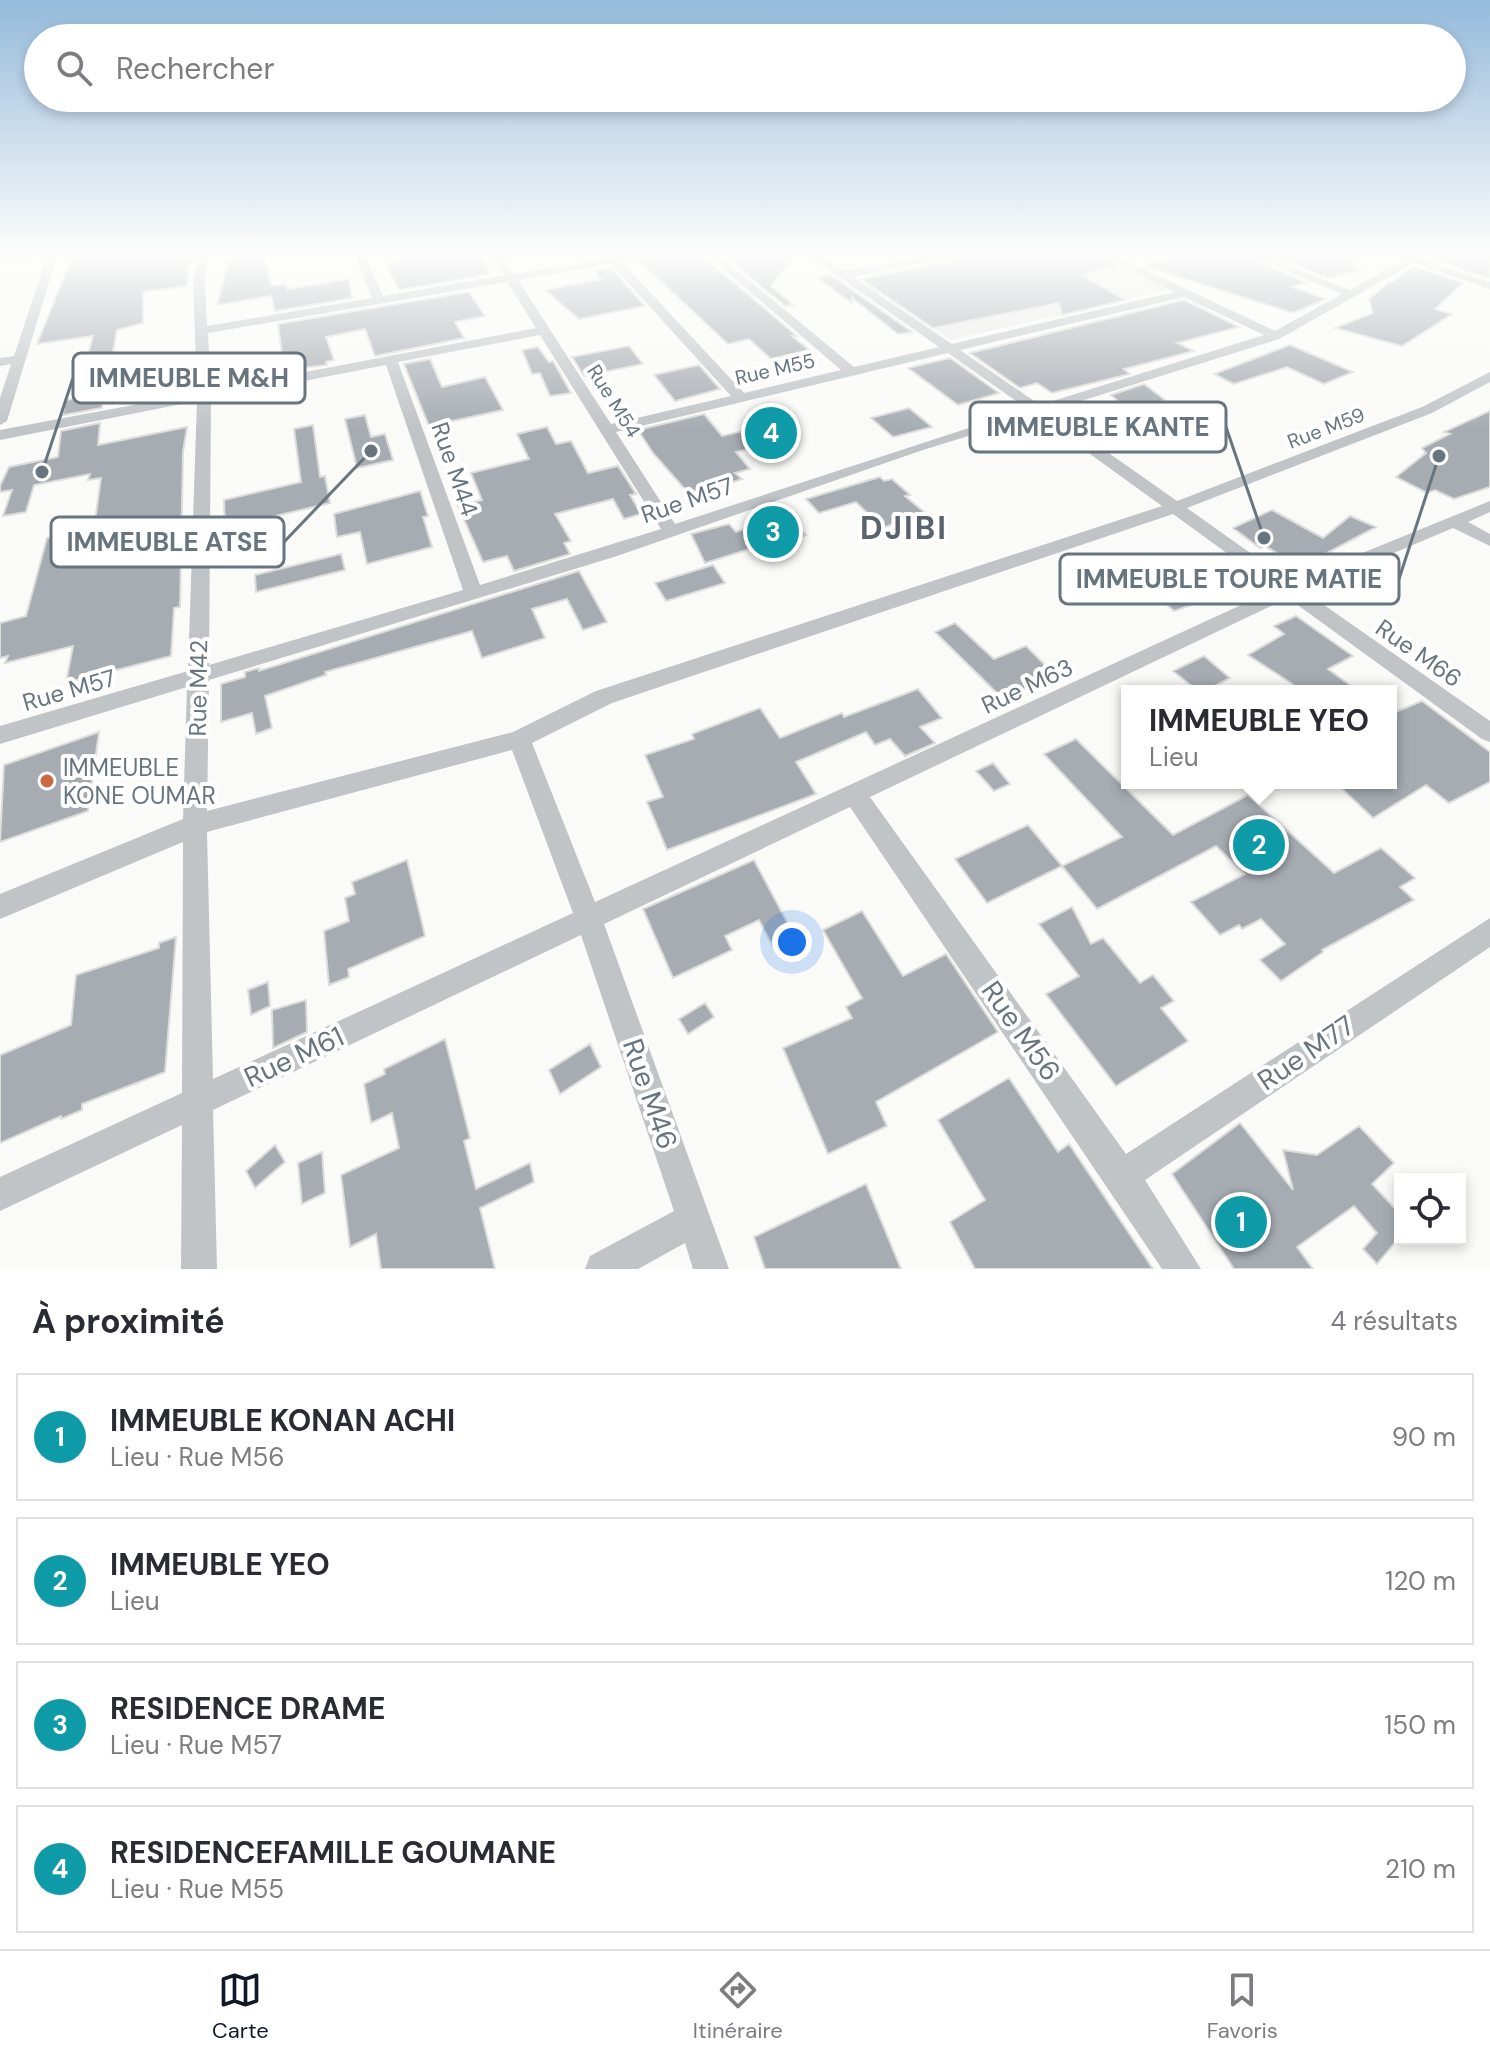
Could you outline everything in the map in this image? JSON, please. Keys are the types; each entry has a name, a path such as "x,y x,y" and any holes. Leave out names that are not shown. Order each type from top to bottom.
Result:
{"street":[{"path":"0,421 35,312"},
{"name":"Rue M42","path":"199,1269 195,825 204,395 200,312"},
{"path":"200,331 308,312"},
{"name":"Rue M54","path":"534,312 671,531"},
{"path":"662,312 741,398"},
{"path":"781,312 852,372"},
{"name":"Rue M66","path":"898,312 1041,409 1173,508 1490,733"},
{"name":"Rue M55","path":"608,429 1104,312"},
{"path":"1225,312 1275,336"},
{"name":"Rue M57","path":"0,735 474,595 885,457 1275,336 1318,312"},
{"path":"0,435 546,330"},
{"path":"0,362 20,359"},
{"name":"Rue M44","path":"391,360 474,595"},
{"name":"Rue M59","path":"0,907 195,825 519,739 604,697 1173,508 1427,410 1490,376"},
{"name":"Rue M63","path":"589,920 1289,590 1490,506"},
{"path":"1454,521 1490,541"},
{"name":"Rue M46","path":"519,739 589,920 711,1269"},
{"name":"Rue M56","path":"856,796 1122,1176 1183,1269"},
{"name":"Rue M61","path":"0,1194 589,920"},
{"name":"Rue M77","path":"1122,1176 1490,931"},
{"path":"603,1269 694,1219"}],"shaded area":[{"path":"914,312 1071,312 950,340"}],"building":[{"path":"50,312 143,312 143,323 117,330 112,357 86,362 93,336 37,344"},
{"path":"348,312 482,312 485,316 455,322 464,338 375,356 365,329 326,337 334,360 326,362 327,365 284,370 278,324"},
{"path":"571,312 613,312 579,319"},
{"path":"694,312 769,312 809,350 771,359 749,339 728,344"},
{"path":"870,312 884,312 912,332 898,334"},
{"path":"910,312 1013,312 933,328"},
{"path":"1135,312 1209,312 1239,327 1177,343 1194,351 1124,369 1130,374 1052,393 1037,383 1020,388 970,353"},
{"path":"1373,313 1452,314 1402,346 1335,328"},
{"path":"1290,345 1353,372 1324,384 1287,367 1234,384 1214,374"},
{"path":"629,346 643,364 584,376 572,357"},
{"path":"538,347 549,362 553,361 571,393 550,396 540,373 532,374 522,350"},
{"path":"950,358 999,393 958,405 908,368"},
{"path":"430,359 442,387 485,377 503,410 429,426 404,364"},
{"path":"699,365 720,389 675,401 654,375"},
{"path":"1144,384 1165,400 1132,414 1111,395"},
{"path":"103,395 102,408 63,415 65,400"},
{"path":"909,408 932,427 893,437 871,418"},
{"path":"1490,411 1490,487 1454,499 1435,490 1427,493 1396,477 1426,453 1422,448 1450,434 1444,432"},
{"path":"704,414 722,436 778,423 795,437 736,452 750,469 735,473 742,479 691,496 653,453 638,430"},
{"path":"365,415 371,437 385,434 393,460 357,468 345,419"},
{"path":"100,423 98,445 187,427 183,452 180,607 174,608 171,656 66,683 73,646 5,663 8,656 0,658 0,623 26,616 47,538 94,528 101,478 88,480 90,474 34,485 26,512 3,516 12,490 0,492 0,486 9,467 58,457 61,431"},
{"path":"313,425 320,477 325,476 330,503 225,528 224,500 301,482 294,429"},
{"path":"547,427 556,444 571,441 588,473 618,466 636,494 630,495 641,514 624,519 613,499 555,514 571,541 564,543 570,554 514,571 507,556 483,562 458,506 482,500 471,473 529,459 517,434"},
{"path":"880,477 884,481 892,479 910,495 905,496 924,512 883,528 856,502 819,513 806,499"},
{"path":"420,491 428,516 423,517 432,547 367,564 360,532 337,537 334,514"},
{"path":"1272,510 1323,538 1350,516 1376,527 1295,570 1294,563 1265,546 1260,548 1233,528"},
{"path":"784,514 806,535 760,551 756,547 705,563 691,534 729,524 736,532"},
{"path":"341,554 345,570 256,592 255,575"},
{"path":"1205,557 1228,573 1234,571 1252,584 1174,611 1147,587 1196,580 1179,567"},
{"path":"713,565 725,583 666,601 655,583"},
{"path":"579,571 607,622 583,630 567,599 532,609 545,638 482,658 472,631 325,672 326,675 265,696 272,728 256,734 252,713 221,722 221,684 245,677 245,672 259,668 259,671"},
{"path":"1296,616 1353,656 1328,669 1350,685 1294,685 1248,655 1284,634 1274,626"},
{"path":"955,623 994,659 1026,646 1056,676 1002,698 935,632"},
{"path":"1204,656 1230,678 1217,685 1190,685 1173,671"},
{"path":"918,689 942,718 920,727 935,743 905,756 890,739 875,745 866,732 796,762 816,794 667,850 647,802 663,797 645,755 694,739 692,734 760,708 780,738 842,713 844,717"},
{"path":"1422,701 1490,752 1490,782 1449,803 1426,785 1373,818 1342,789 1397,789 1397,711"},
{"name":"IMMEUBLE KONE OUMAR","path":"99,732 88,811 0,842 4,765"},
{"path":"1076,739 1121,784 1121,789 1127,789 1173,835 1248,795 1334,873 1381,848 1415,878 1400,887 1414,900 1322,950 1281,981 1260,960 1285,944 1261,919 1242,929 1239,925 1220,935 1191,902 1245,874 1216,846 1097,909 1062,866 1122,837 1044,754"},
{"path":"993,763 1010,784 994,791 976,771"},
{"path":"1028,825 1062,866 987,903 955,859"},
{"path":"407,860 425,936 348,969 349,977 329,985 324,931 349,921 345,898 355,894 352,882"},
{"path":"754,860 795,937 773,947 759,920 725,936 732,950 673,978 643,909"},
{"path":"1072,907 1091,944 1103,938 1140,983 1153,975 1174,1001 1161,1008 1188,1041 1116,1086 1046,994 1079,976 1039,924"},
{"path":"862,911 903,976 946,954 998,1032 876,1102 887,1126 828,1154 783,1048 852,1018 846,1007 862,998 823,930"},
{"path":"176,937 165,1072 82,1104 82,1110 0,1143 0,1055 71,1025 76,975 159,948 159,943"},
{"path":"268,982 270,1006 251,1015 248,990"},
{"path":"306,1000 307,1032 273,1048 272,1010"},
{"path":"705,1003 714,1017 688,1034 679,1019"},
{"path":"445,1039 470,1138 464,1141 476,1189 530,1163 534,1182 480,1208 495,1269 381,1269 376,1234 350,1247 341,1175 399,1148 392,1113 371,1123 364,1084 385,1074 384,1069"},
{"path":"590,1044 601,1067 560,1094 549,1070"},
{"path":"1009,1078 1058,1152 1069,1144 1153,1269 975,1269 950,1222 985,1200 938,1120"},
{"path":"1240,1123 1293,1190 1283,1150 1317,1155 1359,1126 1394,1163 1372,1184 1394,1208 1394,1244 1377,1264 1363,1249 1377,1233 1354,1206 1297,1247 1313,1269 1234,1269 1172,1174"},
{"path":"275,1145 285,1162 255,1188 246,1171"},
{"path":"322,1152 325,1193 302,1204 298,1163"},
{"path":"866,1184 901,1269 765,1269 754,1237"}],"place":[{"name":"RESIDENCEFAMILLE GOUMANE","path":"771,433"},
{"name":"IMMEUBLE ATSE","path":"371,451"},
{"name":"IMMEUBLE TOURE MATIE","path":"1439,456"},
{"name":"IMMEUBLE M&H","path":"42,472"},
{"name":"RESIDENCE DRAME","path":"773,532"},
{"name":"IMMEUBLE KANTE","path":"1264,538"},
{"name":"IMMEUBLE KONE OUMAR","path":"47,781"},
{"name":"IMMEUBLE YEO","path":"1259,845"},
{"name":"IMMEUBLE KONAN ACHI","path":"1241,1222"}],"district":[{"name":"DJIBI","path":"904,528"}]}
